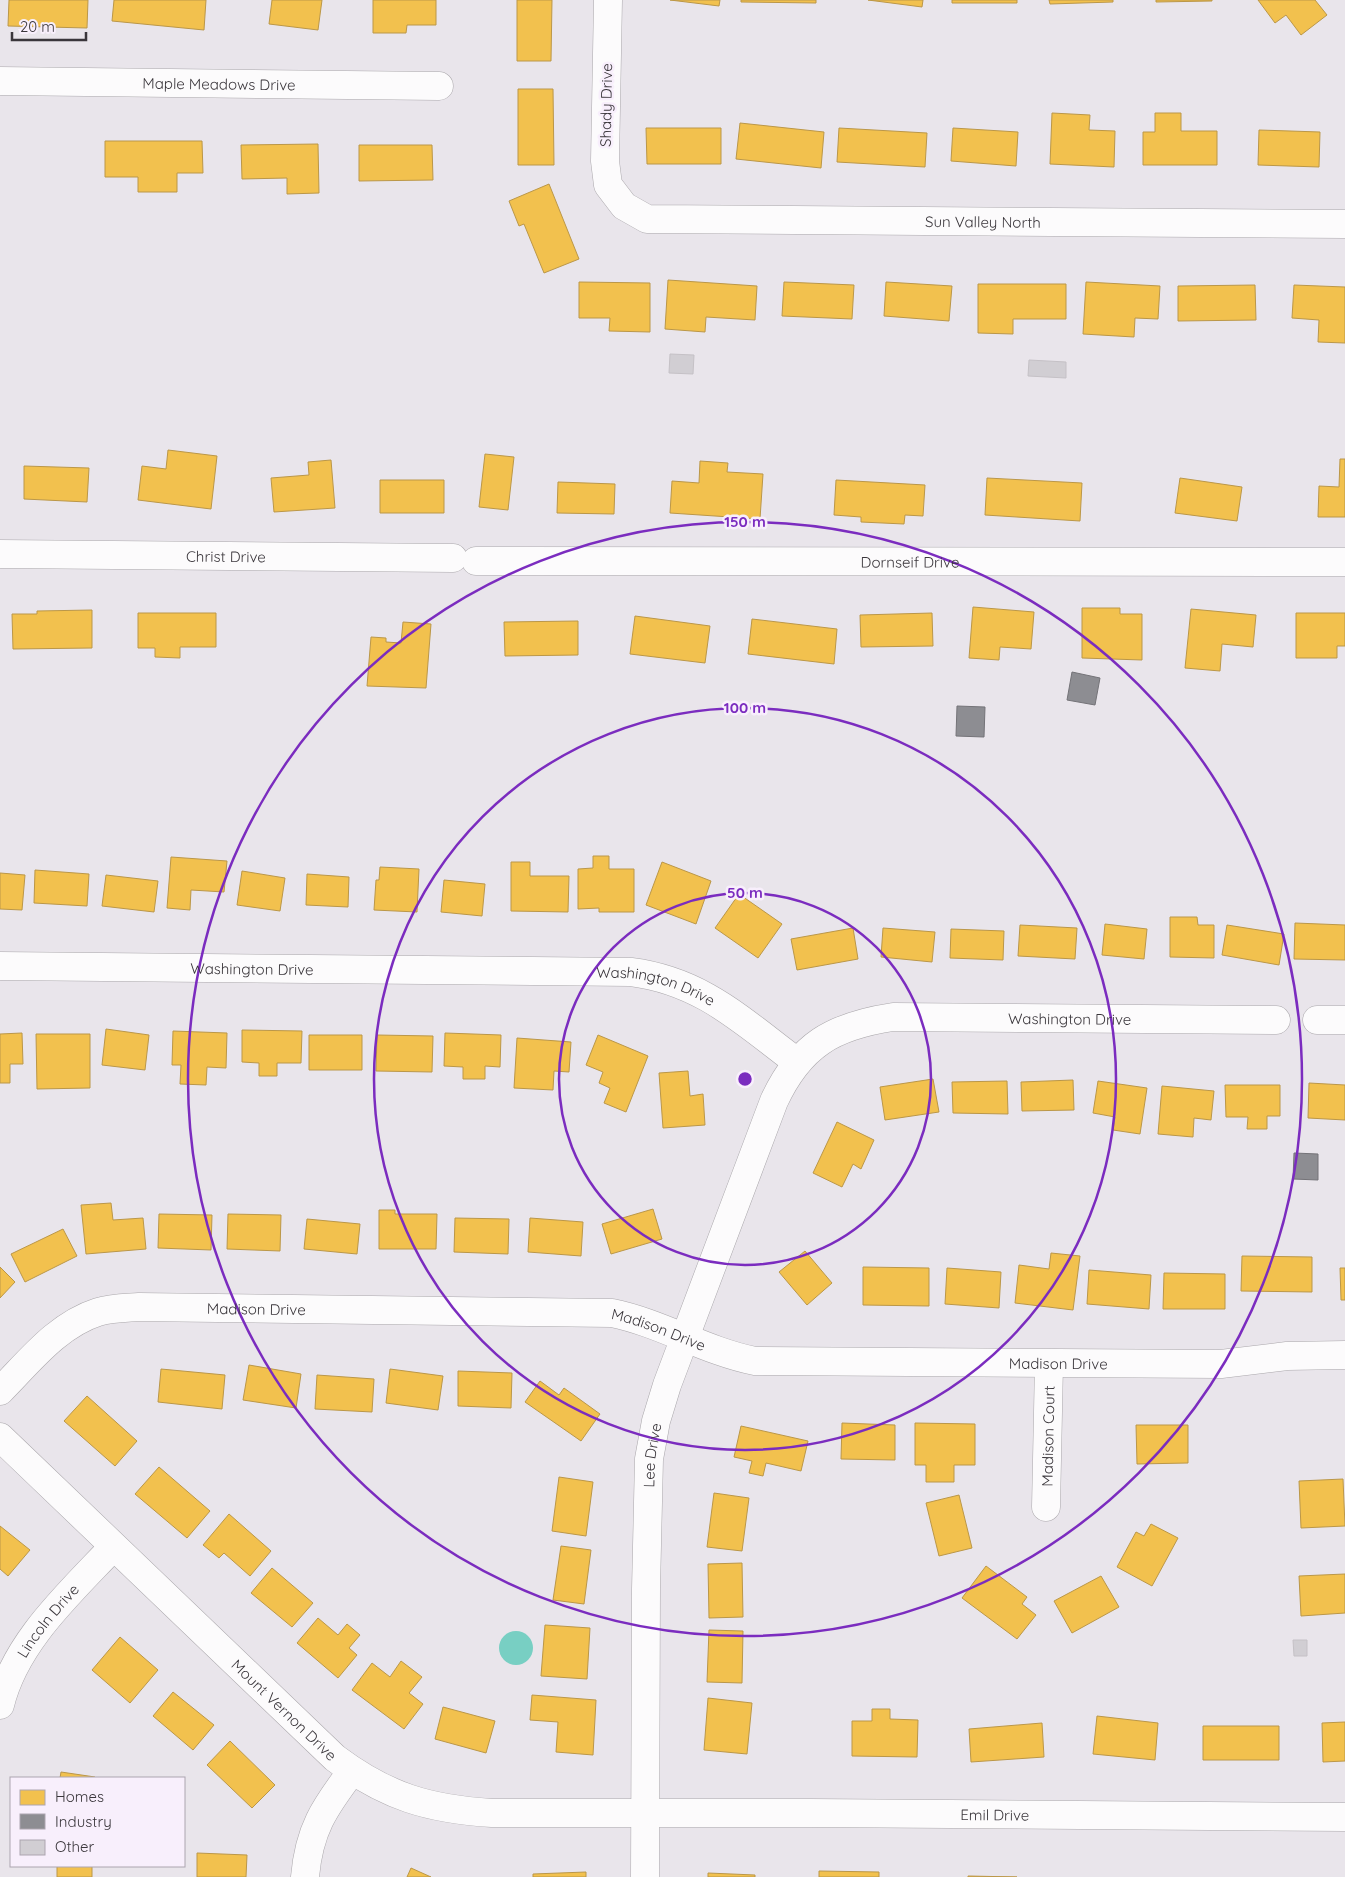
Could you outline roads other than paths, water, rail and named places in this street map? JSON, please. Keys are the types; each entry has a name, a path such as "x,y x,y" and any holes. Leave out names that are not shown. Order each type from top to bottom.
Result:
{"street":[{"name":"Shady Drive","path":"608,0 605,160 608,185 624,206"},
{"name":"Maple Meadows Drive","path":"0,81 438,86"},
{"name":"Sun Valley North","path":"624,206 648,219 1345,224"},
{"name":"Christ Drive","path":"0,554 464,559"},
{"name":"Dornseif Drive","path":"464,559 1345,562"},
{"name":"Washington Drive","path":"0,966 630,972 668,979 704,995 797,1062 817,1043 840,1030 866,1022 893,1018 1276,1020"},
{"path":"1317,1020 1345,1020"},
{"name":"Lee Drive","path":"645,1877 646,1589 649,1459 658,1412 685,1338 774,1101 783,1080 797,1062"},
{"name":"Madison Drive","path":"0,1391 63,1330 81,1319 98,1312 117,1308 612,1313 631,1317 731,1356 755,1361 1221,1364 1287,1356 1345,1355"},
{"name":"Madison Court","path":"1046,1507 1049,1364"},
{"name":"Mount Vernon Drive","path":"0,1437 320,1744 352,1771 375,1785 399,1796 429,1806 461,1811 492,1813 645,1813"},
{"name":"Lincoln Drive","path":"0,1705 12,1671 26,1645 113,1547"},
{"path":"305,1877 312,1836 320,1817 352,1771"},
{"name":"Emil Drive","path":"645,1813 1345,1817"}]}
